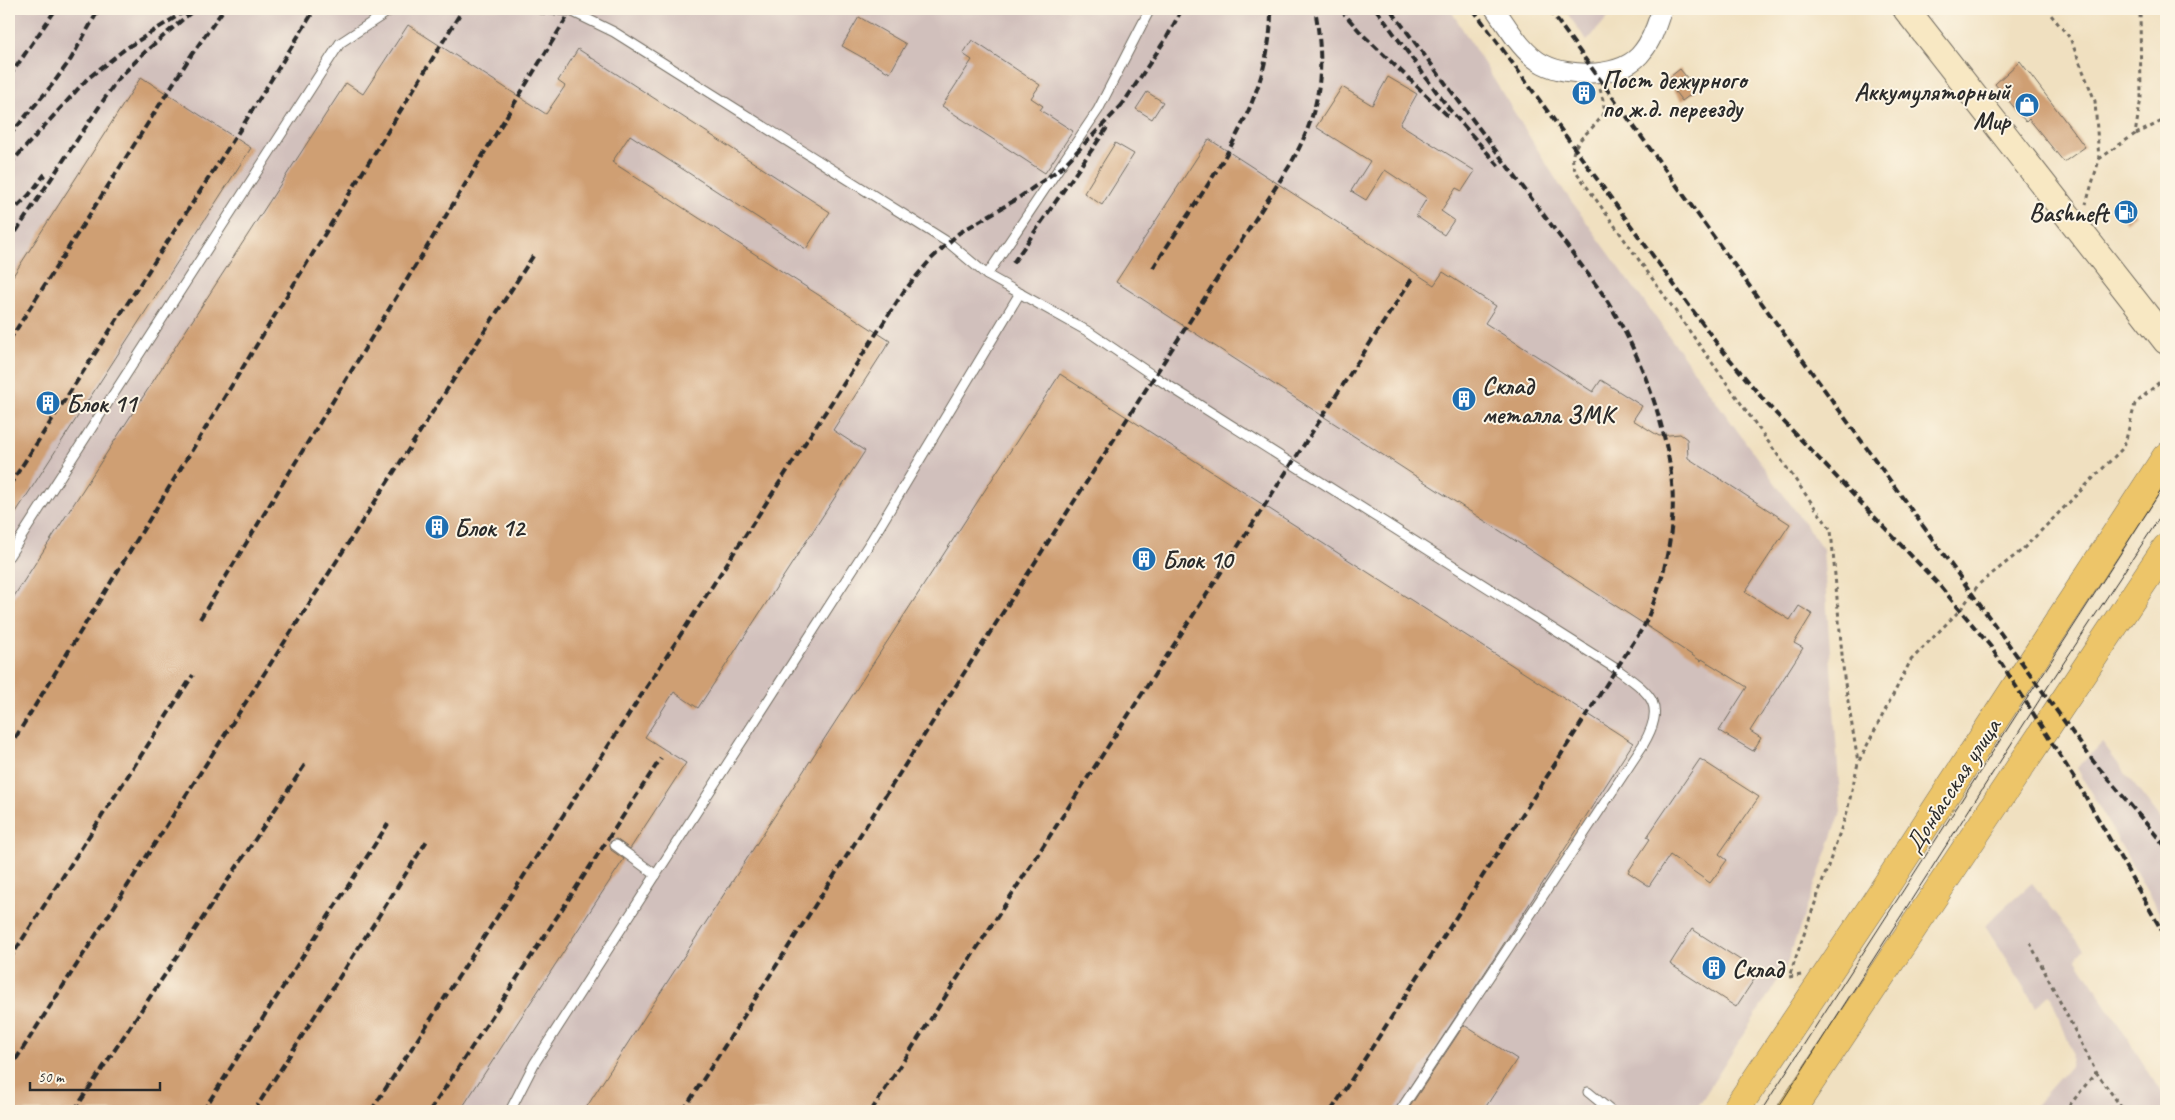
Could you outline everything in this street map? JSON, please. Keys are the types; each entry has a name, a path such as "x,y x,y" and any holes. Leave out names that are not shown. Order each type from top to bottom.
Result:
{"main road":[{"path":"1912,11 2166,341"},
{"name":"Донбасская улица","path":"1735,1111 1874,904 2166,457"},
{"name":"Донбасская улица","path":"1791,1111 2166,548"}],"street":[{"path":"1495,9 1522,46 1542,64 1568,72 1581,72 1620,67 1634,60 1643,52 1650,40 1662,9"}],"lane":[{"path":"9,556 340,43 392,9"},
{"path":"540,9 571,11 614,32 949,243 987,275 1089,332 1155,377 1618,670 1648,692 1653,702 1653,724 1643,746 1400,1111"},
{"path":"987,275 1098,110 1150,9"},
{"path":"510,1111 534,1064 871,541 1020,293"},
{"path":"615,845 656,874"},
{"path":"1588,1092 1611,1111"}],"path":[{"path":"2046,9 2070,38 2095,101 2099,160 2084,212"},
{"path":"2135,134 2141,98 2140,9"},
{"path":"1600,90 1604,107 1602,115 1586,132 1575,150 1572,162 1575,170 1830,530 1844,677 1858,763"},
{"path":"2099,160 2135,134 2166,119"},
{"path":"1789,977 1847,812 1858,763 1911,660 1961,609 1979,584 2022,550 2124,447 2135,404 2165,377 2166,379"},
{"path":"2030,943 2096,1072 2124,1111"},
{"path":"2065,1111 2096,1072"}],"shaded area":[{"path":"9,9 1450,9 1559,184 1823,549 1841,812 1785,969 1695,1111 9,1111"},
{"path":"1564,9 1615,9 1587,41"},
{"path":"2102,743 2166,826 2166,925 2077,768"},
{"path":"2032,883 2084,949 2076,958 2166,1099 2166,1111 2030,1111 2071,1065 2072,1051 2050,994 2036,1007 1985,925"}],"building":[{"path":"859,17 906,44 890,73 842,46"},
{"name":"Блок 12","path":"408,25 546,114 565,86 558,81 578,49 830,212 806,249 630,135 612,162 890,341 833,430 865,451 698,708 674,692 645,737 686,763 630,849 616,839 610,842 611,850 624,859 460,1111 9,1111 9,604 346,83 363,94"},
{"path":"972,40 1040,85 1031,98 1043,106 1040,110 1073,131 1045,173 942,106 972,60 963,54"},
{"path":"2020,61 2085,147 2064,162 2029,119 2026,122 1995,84"},
{"path":"1680,69 1697,90 1682,101 1666,80"},
{"name":"Блок 11","path":"141,77 251,148 9,523 9,282"},
{"path":"1388,77 1417,94 1400,124 1475,171 1462,191 1456,188 1441,211 1454,220 1444,235 1416,216 1427,198 1385,170 1366,200 1351,191 1370,161 1316,127 1342,87 1372,105"},
{"path":"1147,92 1163,102 1152,119 1136,109"},
{"name":"Склад металла ЗМК","path":"1209,139 1434,285 1443,272 1496,306 1485,323 1593,392 1601,380 1642,406 1633,420 1659,436 1680,434 1687,439 1688,458 1790,524 1745,592 1790,620 1799,606 1812,614 1794,643 1803,648 1750,731 1761,738 1753,751 1719,731 1747,687 1702,659 1701,661 1116,282"},
{"path":"1115,143 1134,154 1102,205 1084,193"},
{"name":"Bashneft","path":"2125,201 2136,215 2126,223 2115,210"},
{"name":"Блок 10","path":"1060,374 1633,743 1501,948 1394,1111 584,1111"},
{"path":"1700,759 1759,797 1719,854 1727,860 1710,883 1670,855 1649,886 1628,872 1650,839 1647,837"},
{"name":"Склад","path":"1692,929 1759,972 1736,1007 1670,964"},
{"path":"1464,1025 1517,1059 1483,1111 1407,1111"}],"tram line":[{"path":"1761,1111 2166,483"},
{"path":"1776,1111 2049,685 2166,508"}],"railway":[{"path":"9,77 56,9"},
{"path":"9,136 52,85 71,59 99,9"},
{"path":"156,11 160,9"},
{"path":"9,242 117,80 146,51 195,9"},
{"path":"9,341 192,54 224,9"},
{"path":"9,486 245,122 315,9"},
{"path":"9,748 463,9"},
{"path":"200,619 572,9"},
{"path":"1120,108 1167,37 1182,9"},
{"path":"1153,268 1213,177 1247,113 1260,80 1268,45 1271,9"},
{"path":"683,1111 1290,165 1309,126 1318,90 1320,52 1315,9"},
{"path":"1340,9 1362,34 1448,116"},
{"path":"1376,9 1449,109 1499,166"},
{"path":"1331,1111 1644,626 1663,574 1672,520 1673,493 1670,463 1663,433 1643,372 1616,316 1602,293 1390,9"},
{"path":"1473,9 1718,345 1767,404 1940,586 1991,647 2080,787 2166,938"},
{"path":"1549,9 2093,761 2166,847"},
{"path":"9,165 87,79 125,49 182,13"},
{"path":"371,1111 904,291 931,259 959,233 1017,199 1061,168 1123,104"},
{"path":"1013,263 1109,125"},
{"path":"9,215 29,195 45,174"},
{"path":"9,1070 535,253"},
{"path":"871,1111 1413,277"},
{"path":"9,960 193,675"},
{"path":"430,1111 661,758"},
{"path":"74,1111 306,763"},
{"path":"203,1111 388,824"},
{"path":"254,1111 428,839"}],"place":[{"name":"Пост дежурного по ж.д. переезду","path":"1584,93"},
{"name":"Аккумуляторный Мир","path":"2027,105"},
{"name":"Bashneft","path":"2126,212"},
{"name":"Склад металла ЗМК","path":"1464,399"},
{"name":"Блок 11","path":"48,403"},
{"name":"Блок 12","path":"437,527"},
{"name":"Блок 10","path":"1144,559"},
{"name":"Склад","path":"1714,968"}]}
